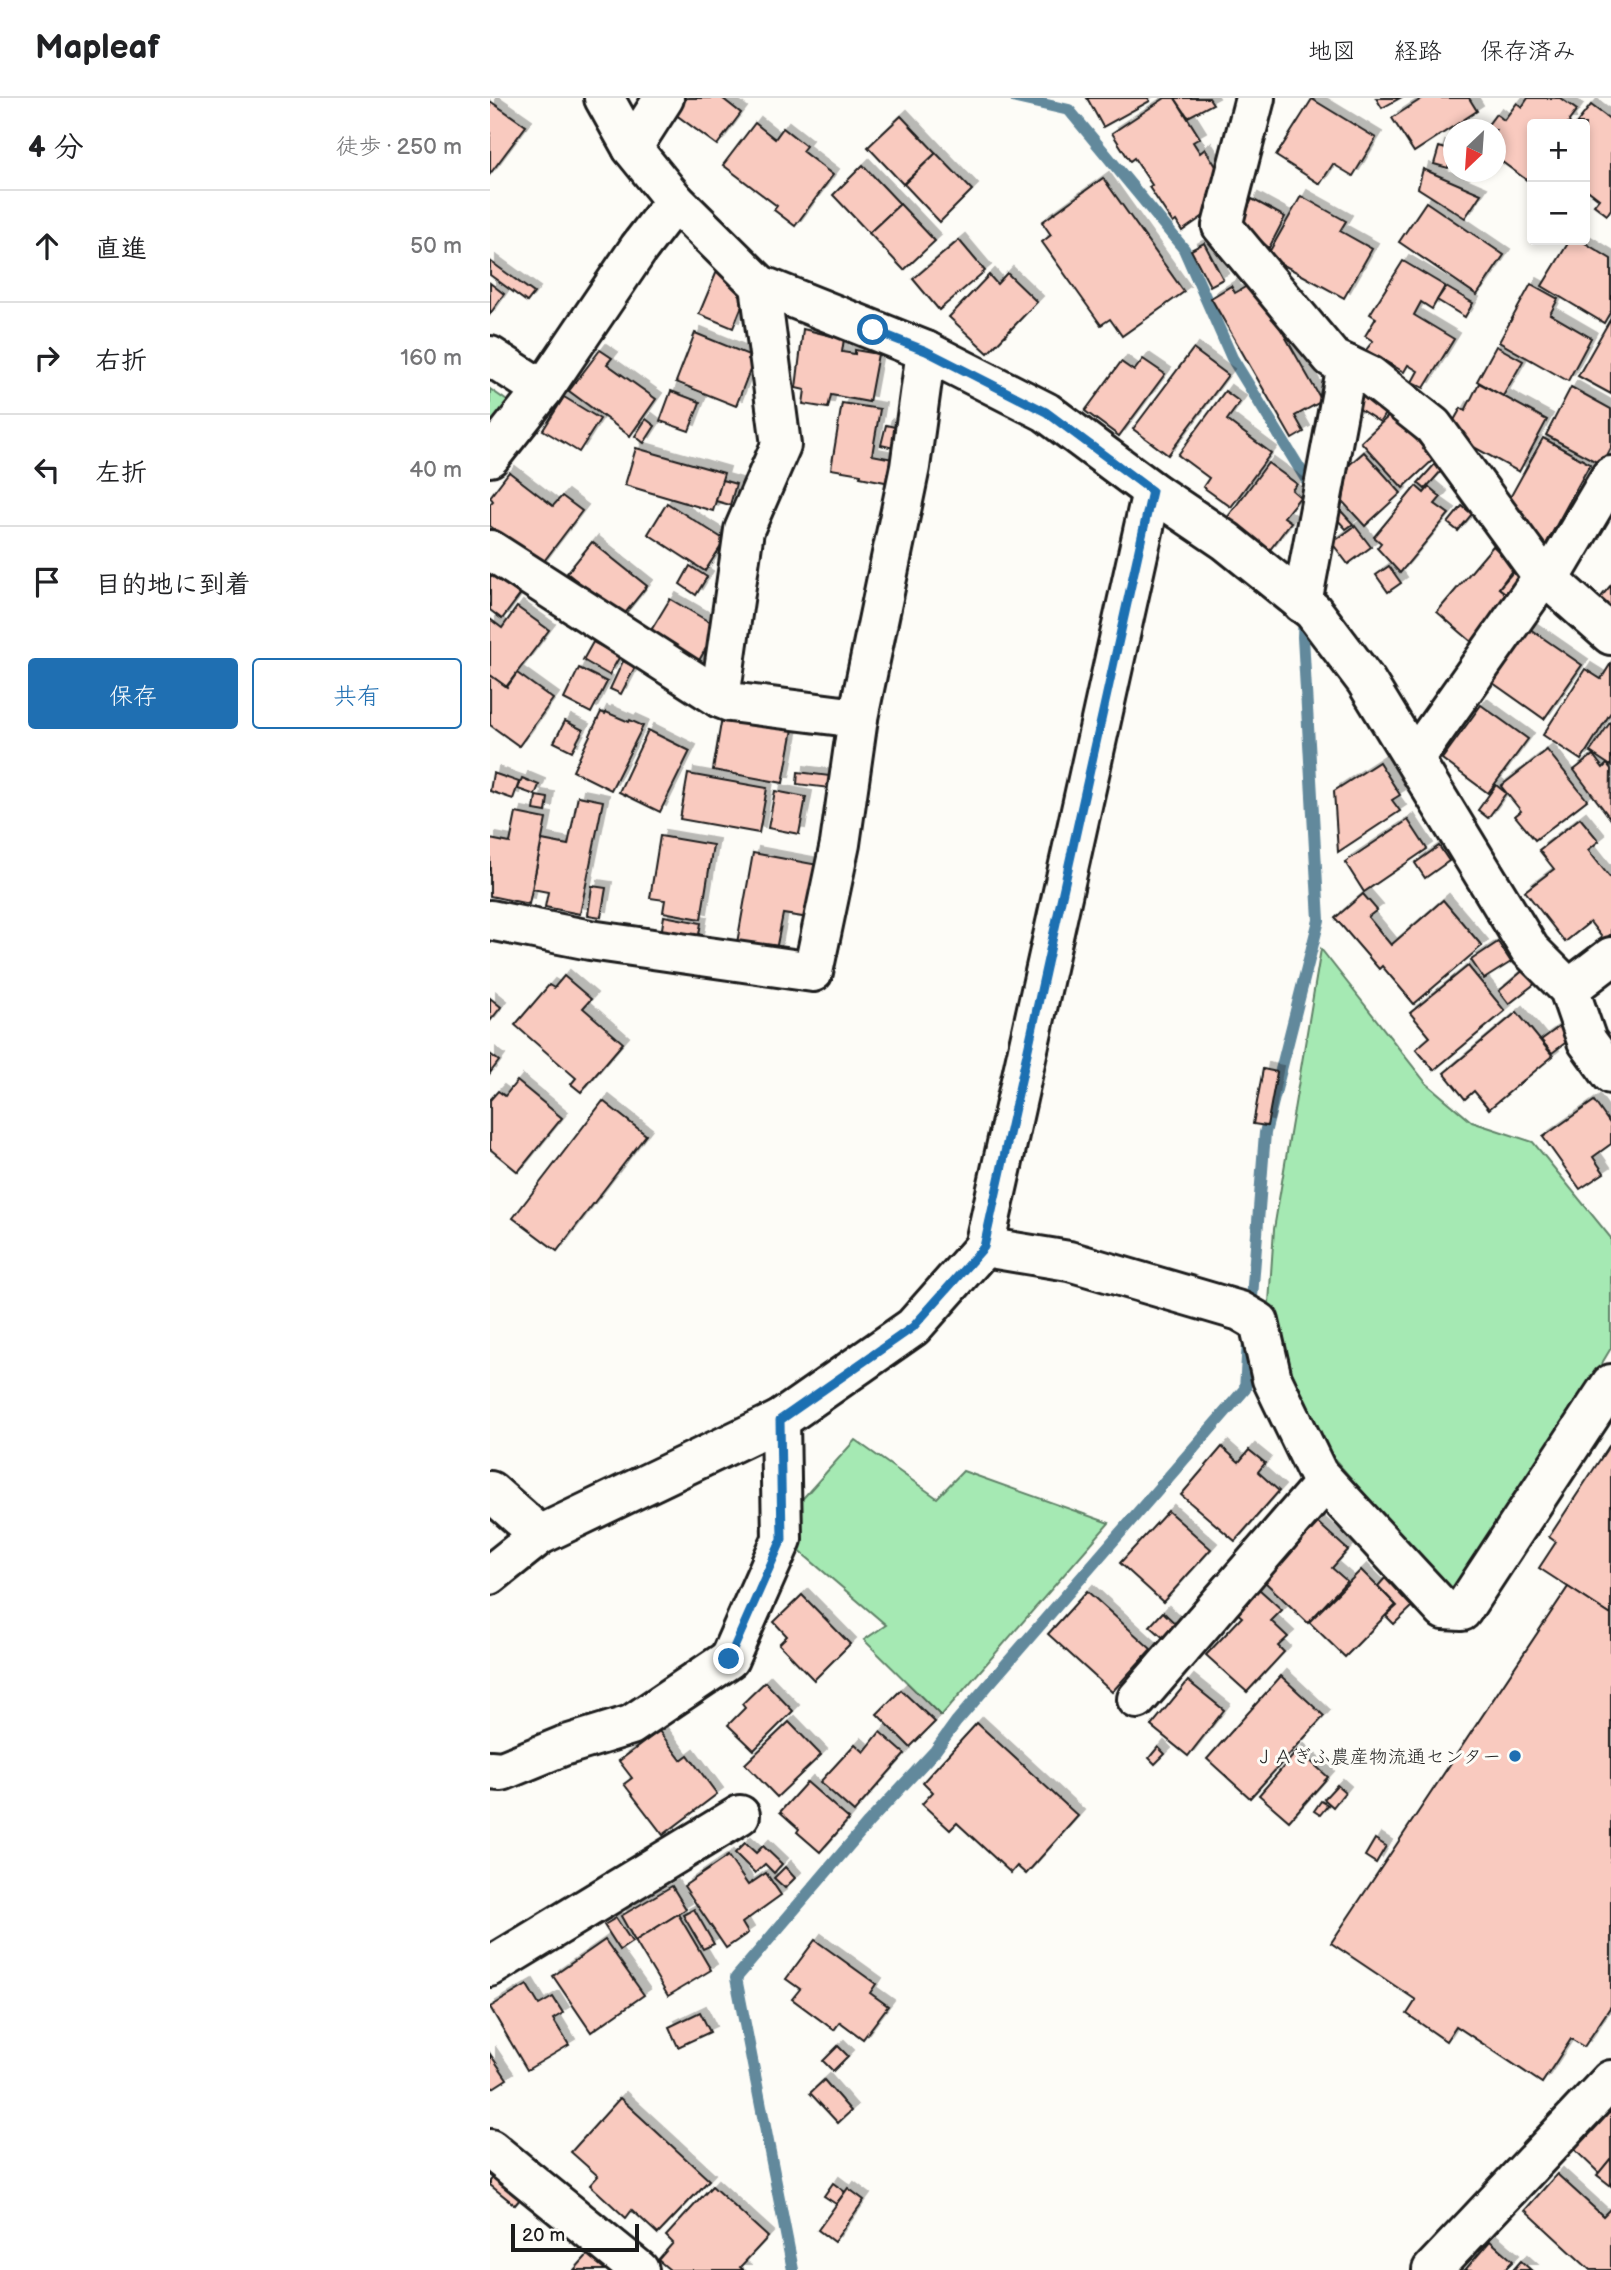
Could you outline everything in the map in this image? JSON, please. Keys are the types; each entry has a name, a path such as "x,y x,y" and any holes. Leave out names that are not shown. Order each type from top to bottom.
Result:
{"street":[{"path":"604,98 632,148 675,201 760,285 926,351 1046,412 1152,491 1226,541 1312,611 1366,681 1531,950 1569,989 1587,1041 1611,1074"},
{"path":"632,148 664,98"},
{"path":"1255,98 1222,226 1332,358 1370,376 1433,426 1538,570 1611,635"},
{"path":"490,457 543,390 639,248 675,201"},
{"path":"720,698 744,530 781,445 760,285"},
{"path":"490,920 590,940 813,972 840,844 858,718 908,480 926,351"},
{"path":"490,356 543,390"},
{"path":"1302,603 1347,365"},
{"path":"1415,758 1540,581 1553,574 1611,476"},
{"path":"490,1575 540,1535 780,1420 913,1327 984,1247 1152,491"},
{"path":"490,550 720,698 730,702 858,718"},
{"path":"1569,989 1611,957"},
{"path":"984,1247 1069,1261 1240,1311 1259,1322 1272,1379 1318,1474 1444,1610 1462,1611 1611,1384"},
{"path":"490,1770 502,1771 563,1745 631,1725 729,1659 782,1539 780,1420"},
{"path":"1137,1699 1325,1482"},
{"path":"490,1491 540,1535"},
{"path":"490,1967 740,1815"},
{"path":"1432,2270 1611,2080"},
{"path":"490,2149 639,2270"}],"green space":[{"path":"490,389 510,403 490,428"},
{"path":"1321,949 1426,1083 1472,1122 1533,1142 1611,1238 1611,1348 1471,1582 1449,1591 1323,1446 1289,1380 1268,1318 1274,1229"},
{"path":"855,1440 937,1498 963,1471 1109,1523 941,1716 864,1640 886,1625 797,1549 797,1505"}],"building":[{"path":"687,98 722,98 741,113 717,145 675,114"},
{"path":"1087,98 1148,98 1150,101 1103,127"},
{"path":"1165,98 1175,98 1200,138 1193,142 1200,153 1205,149 1224,179 1221,187 1208,196 1215,208 1182,231 1176,221 1173,223 1149,187 1152,185 1134,158 1130,161 1112,133"},
{"path":"1175,98 1209,98 1213,104 1188,117"},
{"path":"1376,98 1400,98 1382,108"},
{"path":"1423,98 1469,98 1477,111 1465,119 1443,119 1443,133 1414,152 1392,118"},
{"path":"1528,98 1560,98 1577,110 1570,119 1527,119 1527,180 1506,165 1505,119 1517,103 1522,107"},
{"path":"1312,99 1376,138 1353,176 1333,164 1320,184 1276,156"},
{"path":"490,101 526,126 490,174"},
{"path":"1591,105 1611,120 1611,209 1607,215 1594,205 1599,199 1590,192 1590,119 1580,119"},
{"path":"901,116 936,153 903,184 868,147"},
{"path":"755,123 775,139 783,128 806,146 802,151 833,175 795,226 774,210 777,206 723,165"},
{"path":"1439,147 1443,148 1443,167 1434,164"},
{"path":"936,153 972,190 940,222 904,184"},
{"path":"863,165 900,204 869,233 833,195"},
{"path":"1423,169 1443,178 1443,182 1453,182 1481,194 1465,218 1418,188"},
{"path":"1103,178 1184,292 1122,336 1110,319 1101,325 1042,242 1051,235 1042,222"},
{"path":"1301,196 1346,221 1340,231 1372,249 1344,298 1267,256"},
{"path":"1252,199 1285,217 1269,248 1241,223"},
{"path":"1426,202 1504,255 1477,295 1399,242"},
{"path":"900,204 935,241 904,270 869,233"},
{"path":"959,240 985,271 939,310 913,279"},
{"path":"1204,243 1223,279 1210,286 1191,250"},
{"path":"1567,245 1588,245 1611,259 1611,311 1604,323 1542,286"},
{"path":"490,261 534,293 527,302 490,275"},
{"path":"1403,261 1445,286 1432,309 1421,302 1414,315 1454,339 1424,388 1412,382 1418,371 1408,365 1404,372 1366,350 1373,341 1365,336 1376,318 1370,314"},
{"path":"717,271 747,293 733,328 699,314"},
{"path":"1007,273 1037,302 988,353 949,317 989,275 997,284"},
{"path":"1254,282 1322,401 1295,416 1304,432 1292,439 1211,298 1231,286 1235,293"},
{"path":"490,283 504,294 490,314"},
{"path":"1531,284 1558,299 1550,314 1591,338 1568,381 1499,342"},
{"path":"1446,287 1473,303 1465,317 1437,300"},
{"path":"1611,318 1611,394 1578,376"},
{"path":"803,329 844,339 842,352 855,354 855,350 878,354 869,402 831,395 828,408 803,404 805,390 796,388"},
{"path":"695,333 749,355 748,359 753,362 736,406 676,382"},
{"path":"1496,346 1523,361 1503,396 1477,381"},
{"path":"1193,349 1228,375 1168,455 1133,429"},
{"path":"600,350 612,358 607,364 656,399 630,436 569,391"},
{"path":"1143,359 1165,374 1119,436 1085,411 1121,362 1134,371"},
{"path":"1479,383 1547,420 1519,472 1452,435 1457,425 1453,422 1461,408 1465,411"},
{"path":"1571,387 1611,409 1611,448 1602,465 1546,435"},
{"path":"671,391 700,402 689,431 660,421"},
{"path":"1225,391 1240,402 1227,420 1271,453 1231,507 1203,487 1209,478 1178,455"},
{"path":"1360,393 1387,410 1380,422 1353,405"},
{"path":"564,397 600,419 579,452 543,430"},
{"path":"842,403 880,409 872,455 893,459 890,483 831,469"},
{"path":"1392,413 1434,459 1403,488 1361,442"},
{"path":"646,419 655,426 644,443 635,436"},
{"path":"886,425 899,428 894,448 881,445"},
{"path":"1543,438 1590,464 1540,555 1513,518 1522,511 1507,503"},
{"path":"636,448 724,473 713,511 625,485"},
{"path":"1364,452 1401,493 1365,526 1343,502 1348,466"},
{"path":"1268,463 1297,484 1292,490 1300,497 1284,517 1291,522 1269,551 1227,518"},
{"path":"1435,464 1442,470 1425,489 1418,483"},
{"path":"509,472 553,506 562,496 582,511 541,565 490,526 490,504 493,501 490,497"},
{"path":"722,480 736,484 730,505 716,501"},
{"path":"1416,486 1424,493 1429,487 1441,497 1435,504 1449,514 1400,573 1377,548 1381,543 1374,537"},
{"path":"667,503 725,540 705,571 648,534"},
{"path":"1462,506 1472,514 1458,531 1448,523"},
{"path":"1341,511 1353,524 1346,529 1335,517"},
{"path":"1355,526 1371,547 1348,564 1332,543"},
{"path":"592,542 647,586 622,617 567,573"},
{"path":"1493,546 1515,566 1499,588 1508,595 1494,612 1497,614 1472,642 1437,612"},
{"path":"690,566 707,577 696,595 680,584"},
{"path":"1389,566 1401,583 1388,592 1376,575"},
{"path":"490,572 520,595 502,619 490,610"},
{"path":"1513,572 1519,579 1508,595 1499,588"},
{"path":"1611,585 1611,618 1595,604"},
{"path":"670,599 718,627 693,671 644,642"},
{"path":"517,607 549,630 506,687 490,675 490,619 502,628"},
{"path":"1530,629 1582,665 1544,719 1493,683"},
{"path":"593,642 620,656 609,675 583,660"},
{"path":"623,661 635,667 621,694 610,689"},
{"path":"1611,663 1611,712 1581,760 1543,735 1585,669 1601,679"},
{"path":"579,668 607,682 591,713 564,699"},
{"path":"517,673 553,699 519,746 490,725 490,675 507,687"},
{"path":"1481,705 1528,739 1488,793 1442,759"},
{"path":"601,712 643,726 611,790 573,771"},
{"path":"722,717 793,729 783,783 713,770"},
{"path":"565,721 583,730 572,751 554,742"},
{"path":"1611,721 1611,766 1590,752"},
{"path":"648,730 690,751 660,812 619,792"},
{"path":"1547,750 1587,800 1535,840 1515,816 1521,811 1501,786"},
{"path":"1593,755 1603,768 1607,764 1611,769 1610,818 1574,770"},
{"path":"1379,762 1400,795 1392,800 1400,811 1338,852 1334,791"},
{"path":"798,772 830,776 829,788 797,784"},
{"path":"493,773 519,782 513,799 490,791"},
{"path":"688,774 767,788 759,833 680,819"},
{"path":"522,778 539,785 535,795 518,789"},
{"path":"1496,785 1506,793 1488,818 1478,810"},
{"path":"775,791 806,797 799,834 768,828"},
{"path":"536,796 548,798 546,812 534,810"},
{"path":"578,796 603,801 580,914 545,907 548,892 532,889 542,840 568,845"},
{"path":"516,813 546,819 529,904 490,896 490,839 510,843"},
{"path":"1580,818 1599,841 1588,850 1611,879 1611,934 1604,940 1590,922 1565,942 1525,891 1554,869 1539,850"},
{"path":"1408,820 1427,849 1364,892 1345,862"},
{"path":"660,836 713,845 701,919 663,912 665,900 650,898"},
{"path":"1439,846 1449,861 1425,878 1415,863"},
{"path":"753,853 818,865 809,918 783,914 776,950 737,943"},
{"path":"592,886 606,888 601,917 588,915"},
{"path":"1363,894 1377,910 1368,917 1391,945 1443,900 1482,946 1414,1004 1382,966 1379,969 1335,918"},
{"path":"664,916 701,923 698,940 661,935"},
{"path":"1498,942 1511,962 1484,979 1471,960"},
{"path":"1468,966 1505,1011 1434,1070 1416,1049 1430,1037 1410,1013"},
{"path":"1526,968 1537,982 1509,1004 1499,991"},
{"path":"564,976 591,999 583,1008 623,1043 581,1092 571,1084 576,1078 515,1025 549,985 554,988"},
{"path":"490,998 501,1007 490,1021"},
{"path":"1517,1012 1553,1056 1489,1109 1474,1091 1465,1099 1444,1073"},
{"path":"1563,1024 1573,1037 1552,1053 1541,1040"},
{"path":"490,1054 499,1061 490,1073"},
{"path":"1263,1069 1277,1072 1267,1126 1253,1124"},
{"path":"517,1081 562,1118 518,1172 490,1149 490,1100 498,1091 505,1096"},
{"path":"603,1101 646,1135 557,1251 513,1218"},
{"path":"1594,1101 1611,1125 1611,1144 1593,1157 1604,1173 1580,1189 1543,1137"},
{"path":"1609,1446 1611,1615 1539,1568 1556,1542 1549,1537"},
{"path":"1222,1447 1239,1462 1249,1450 1265,1463 1258,1472 1279,1491 1235,1541 1181,1495"},
{"path":"1168,1511 1211,1549 1163,1602 1120,1563"},
{"path":"1318,1523 1348,1550 1332,1568 1347,1581 1308,1623 1264,1581"},
{"path":"1361,1570 1396,1605 1345,1657 1309,1622"},
{"path":"1385,1578 1412,1607 1394,1624 1386,1616 1397,1606 1378,1586"},
{"name":"ＪＡぎふ農産物流通センター","path":"1568,1587 1611,1615 1611,2006 1584,2047 1571,2039 1542,2083 1456,2026 1446,2041 1407,2014 1416,2000 1331,1943"},
{"path":"1259,1589 1282,1610 1271,1621 1288,1637 1278,1646 1284,1652 1247,1692 1206,1655 1242,1617 1237,1613"},
{"path":"1087,1591 1151,1649 1112,1692 1048,1634"},
{"path":"802,1595 850,1644 814,1680 779,1644 787,1636 774,1622"},
{"path":"1163,1612 1179,1627 1167,1641 1150,1626"},
{"path":"1281,1676 1324,1716 1250,1798 1207,1759"},
{"path":"1188,1681 1224,1710 1188,1756 1151,1726"},
{"path":"765,1682 793,1711 754,1750 728,1725 745,1708 742,1704"},
{"path":"901,1690 935,1722 910,1747 877,1714"},
{"path":"789,1722 821,1755 777,1797 745,1764"},
{"path":"977,1723 1078,1816 1026,1874 1017,1866 1011,1873 957,1823 950,1830 922,1804 933,1792 923,1782"},
{"path":"659,1731 681,1760 688,1755 717,1794 663,1835 624,1784 632,1778 619,1761"},
{"path":"880,1732 905,1754 854,1812 820,1782 855,1744 864,1752"},
{"path":"1158,1747 1165,1754 1155,1764 1149,1758"},
{"path":"1298,1750 1328,1777 1289,1821 1259,1795"},
{"path":"807,1782 849,1819 820,1852 797,1832 799,1829 780,1812"},
{"path":"1337,1785 1345,1792 1333,1807 1324,1799"},
{"path":"1321,1801 1328,1805 1320,1815 1314,1811"},
{"path":"1375,1839 1386,1846 1376,1863 1365,1856"},
{"path":"745,1843 756,1853 763,1846 782,1864 774,1873 765,1864 755,1873 735,1853"},
{"path":"728,1856 748,1885 766,1873 781,1895 742,1923 748,1933 726,1948 684,1886"},
{"path":"785,1867 795,1878 785,1888 774,1878"},
{"path":"672,1886 686,1909 635,1941 621,1916"},
{"path":"694,1909 714,1944 703,1949 683,1915"},
{"path":"678,1914 711,1970 668,1996 635,1941"},
{"path":"616,1918 632,1942 620,1950 604,1925"},
{"path":"605,1940 644,1995 591,2032 553,1976"},
{"path":"815,1940 876,1984 870,1993 888,2006 863,2039 840,2022 834,2030 792,1999 800,1989 786,1979"},
{"path":"527,1985 539,2005 553,1997 563,2013 553,2019 569,2045 527,2070 490,2007"},
{"path":"700,2012 710,2032 678,2047 669,2027"},
{"path":"838,2046 848,2056 833,2071 823,2061"},
{"path":"490,2054 507,2079 490,2090"},
{"path":"824,2080 851,2111 838,2123 810,2093"},
{"path":"620,2098 709,2180 658,2234 632,2210 626,2218 590,2185 598,2176 571,2152"},
{"path":"1611,2111 1611,2158 1599,2173 1575,2150"},
{"path":"1611,2158 1611,2186 1597,2175"},
{"path":"500,2170 526,2192 515,2205 490,2185 490,2181"},
{"path":"1557,2174 1603,2216 1611,2208 1611,2270 1590,2270 1525,2210"},
{"path":"833,2183 845,2192 836,2204 824,2196"},
{"path":"712,2186 768,2237 740,2267 744,2270 670,2270 658,2260 673,2243 666,2236"},
{"path":"848,2188 864,2200 834,2242 818,2230"},
{"path":"1490,2241 1513,2261 1504,2270 1465,2270"},
{"path":"591,2251 612,2270 574,2270"},
{"path":"1521,2261 1531,2270 1513,2270"}],"waterway":[{"path":"1016,98 1069,110 1184,249 1232,358 1311,491"},
{"path":"1251,1310 1265,1133 1319,920 1303,637 1304,614"},
{"path":"793,2270 736,1978 868,1823 935,1751 956,1722 1245,1389 1248,1342"}],"place":[{"name":"ＪＡぎふ農産物流通センター","path":"1515,1756"}],"route":[{"path":"729,1659 782,1539 780,1420 913,1327 984,1247 1152,491 1046,412 926,351 873,330"}]}
